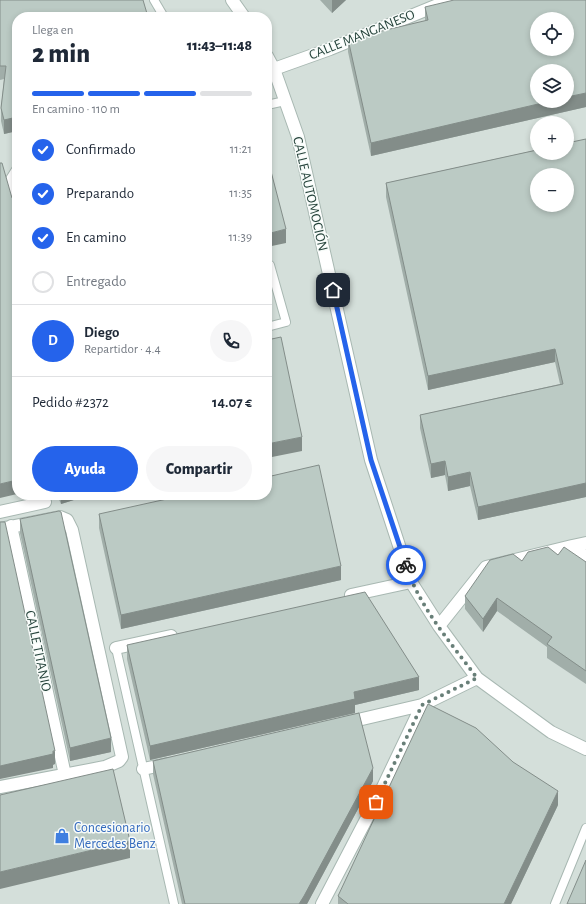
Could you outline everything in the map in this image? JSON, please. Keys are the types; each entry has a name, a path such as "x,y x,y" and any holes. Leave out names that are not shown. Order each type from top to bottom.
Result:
{"street":[{"path":"232,0 240,12"},
{"name":"CALLE MANGANESO","path":"274,68 330,49 450,0"},
{"name":"CALLE AUTOMOCIÓN","path":"272,65 298,136 371,460 411,582 439,626 477,678 551,732 586,749"},
{"path":"0,512 45,502"},
{"path":"0,787 105,767 119,761 122,757 72,530 67,520 60,517 6,528"},
{"name":"CALLE TITANIO","path":"6,528 65,775"},
{"path":"439,626 486,567 586,543"},
{"path":"572,546 586,556"},
{"path":"341,598 411,582"},
{"path":"116,648 186,632"},
{"path":"337,725 422,705 477,678"},
{"path":"322,904 382,790 422,705"},
{"path":"143,769 182,760"}],"lane":[{"path":"154,0 161,12"},
{"path":"272,104 285,101"},
{"path":"12,176 10,179 12,188"},
{"path":"272,272 286,322 272,326"},
{"path":"116,648 174,904"},
{"path":"555,904 586,828"}],"shaded area":[{"path":"0,0 586,0 586,904 0,904"}],"building":[{"path":"0,0 143,0 147,12 12,12 12,118 4,120 1,108 6,66 0,66"},
{"path":"454,0 586,0 586,93 574,96 574,64 530,64 530,106 371,143 348,39 428,20 425,7"},
{"path":"586,139 586,483 478,507 470,472 448,477 445,461 431,464 420,415 563,384 555,349 428,376 386,183 530,152 530,160 574,160 574,142"},
{"path":"0,163 2,163 12,198 12,481 0,484"},
{"path":"272,175 286,229 272,233"},
{"path":"281,337 302,437 272,443 272,339"},
{"path":"319,465 341,566 121,615 99,514 162,500 272,500 272,476"},
{"path":"59,511 61,512 111,738 70,748 20,519"},
{"path":"0,522 5,522 55,751 53,751 53,754 0,766"},
{"path":"548,547 558,555 564,547 586,562 586,671 547,644 552,637 497,598 483,619 465,596 490,560 513,554 522,561 528,552"},
{"path":"365,592 419,677 354,692 355,699 150,746 127,645"},
{"path":"428,704 476,728 513,762 558,791 504,904 348,904 338,896"},
{"path":"359,713 373,768 299,904 185,904 153,761"},
{"name":"Concesionario Mercedes Benz","path":"113,769 130,841 0,872 0,795"},
{"path":"586,860 586,904 567,904"}],"way so far":[{"path":"376,802 422,705 477,678 439,626 411,582 406,565"}],"place":[{"name":"Concesionario Mercedes Benz","path":"62,836"}],"route":[{"path":"333,290 371,460 406,565"}]}
